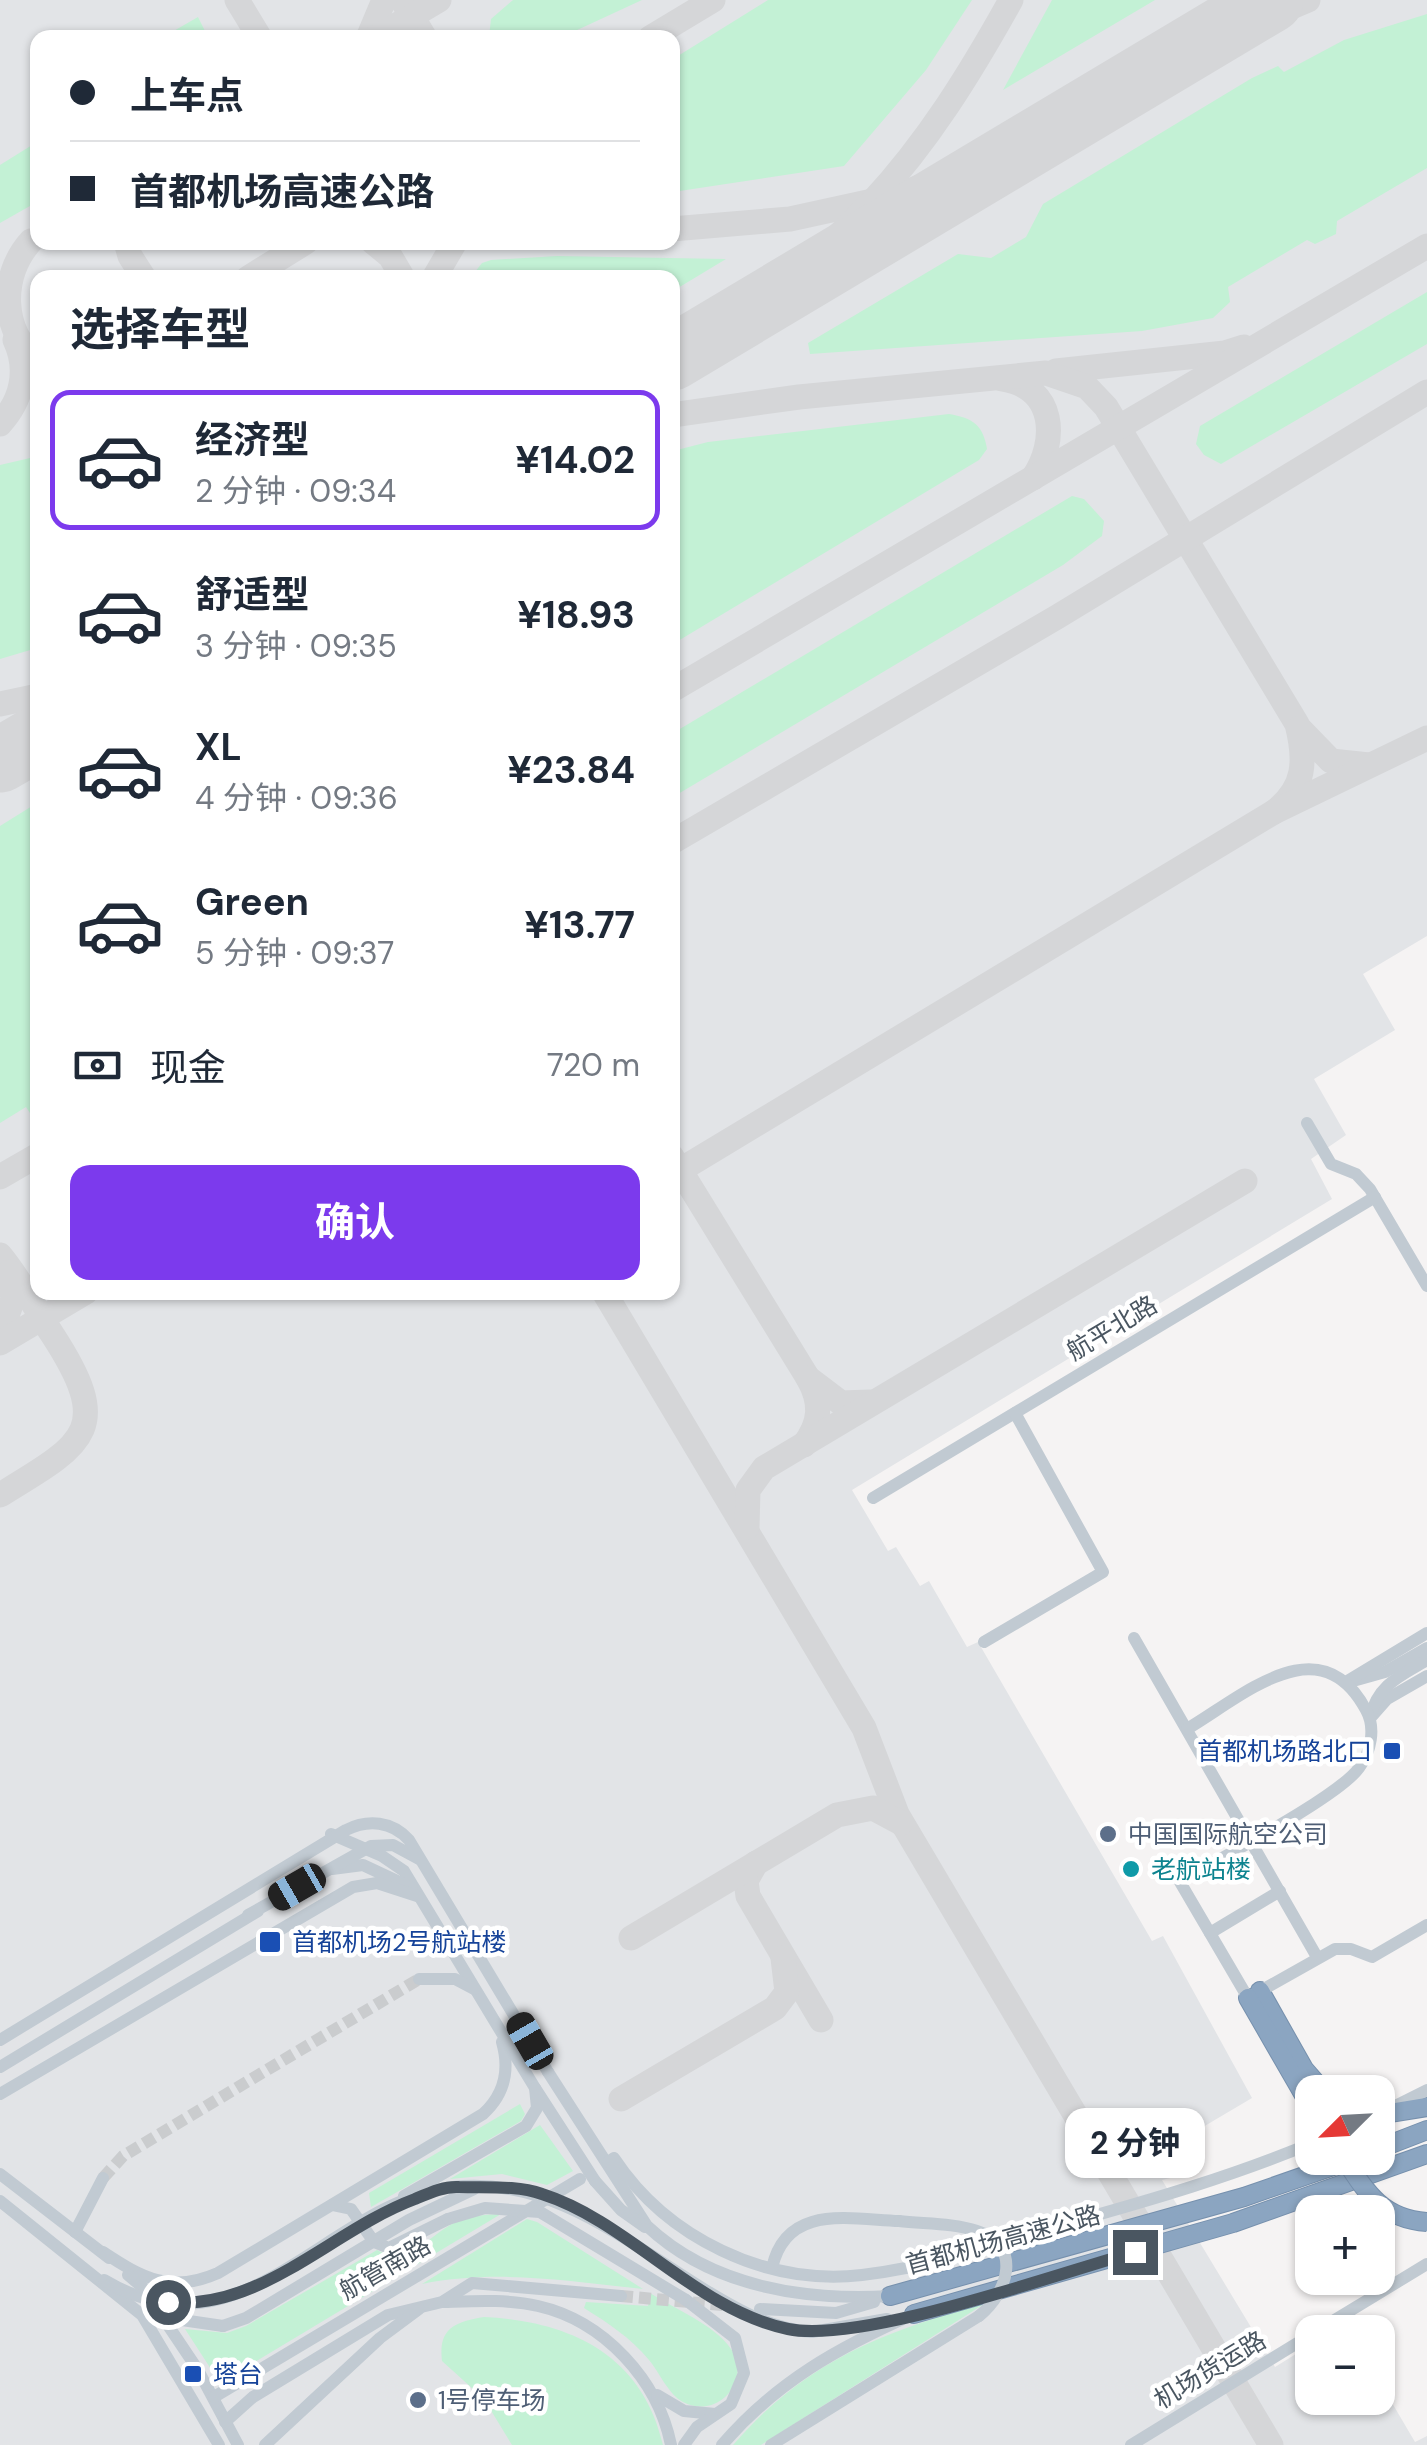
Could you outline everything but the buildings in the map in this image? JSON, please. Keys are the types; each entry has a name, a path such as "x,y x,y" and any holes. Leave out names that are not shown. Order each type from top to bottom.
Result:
{"highway":[{"path":"1254,1995 1297,2075"},
{"path":"1286,2051 1308,2075"},
{"path":"1395,2112 1427,2106"},
{"path":"1395,2143 1427,2130"},
{"name":"首都机场高速公路","path":"914,2314 1215,2228 1427,2154"},
{"name":"首都机场高速公路","path":"890,2296 1244,2197 1307,2175"},
{"path":"1356,2175 1379,2206 1404,2219 1427,2222"}],"street":[{"path":"1307,1123 1331,1164 1356,1174 1375,1198 1427,1286"},
{"name":"航平北路","path":"873,1498 1375,1198"},
{"path":"984,1642 1103,1572 1015,1413"},
{"path":"1346,1682 1427,1633"},
{"path":"1134,1638 1317,1957"},
{"path":"1346,1682 1386,1672 1427,1648"},
{"path":"1427,1660 1384,1687 1374,1698 1369,1748 1350,1778 1180,1882 1254,1995 1341,1947 1372,1957 1427,1925"},
{"path":"1187,1730 1293,1670 1326,1670 1346,1682 1370,1718"},
{"path":"1370,1718 1388,1699 1427,1676"},
{"path":"0,2037 350,1828 368,1823 395,1828 425,1864 594,2150 652,2231"},
{"path":"0,2037 334,1833 399,1866 424,1900 595,2182 621,2210 711,2268 758,2285 812,2296 890,2296"},
{"path":"0,2065 363,1850 392,1845 425,1864"},
{"path":"0,2065 335,1868 373,1868 410,1886 424,1900"},
{"path":"0,2094 353,1887 373,1883 424,1900"},
{"path":"1210,1933 1280,1891"},
{"path":"418,1979 459,1979 480,1994"},
{"path":"0,2174 103,2252 148,2280 188,2284 224,2270 475,2120 494,2103 507,2064 493,2016"},
{"path":"104,2280 160,2301 224,2299 250,2290 526,2126 537,2108 535,2088"},
{"path":"1395,2106 1427,2090"},
{"path":"612,2160 671,2220 731,2256 772,2268 853,2276 905,2267 1181,2191 1295,2149"},
{"path":"76,2232 103,2178"},
{"name":"航管南路","path":"214,2397 580,2180"},
{"path":"358,2215 357,2196 368,2184"},
{"path":"386,2210 449,2188 514,2188 552,2197 750,2316 812,2332 914,2314"},
{"path":"103,2252 182,2320 222,2326 246,2318 408,2220 475,2189"},
{"path":"0,2201 104,2280 147,2321 220,2445"},
{"path":"325,2208 342,2205 358,2215 374,2242 389,2248 448,2219 484,2208 540,2212 686,2300 728,2331 742,2354 744,2376 738,2395 697,2427 684,2445"},
{"path":"771,2445 979,2316 1006,2283 1006,2261 999,2245 979,2231 899,2222 805,2220 786,2234 772,2268"},
{"name":"机场货运路","path":"1343,2315 1427,2264"},
{"path":"135,2281 172,2328 238,2445"},
{"path":"442,2302 464,2286 486,2281 621,2296"},
{"path":"760,2309 836,2313 890,2296"},
{"path":"226,2422 254,2397 382,2318 442,2302 522,2303 564,2315 611,2345 654,2393 684,2411 715,2414"},
{"path":"267,2442 380,2338 419,2309"},
{"path":"722,2445 761,2403 802,2370 914,2314"},
{"name":"机场货运路","path":"1131,2445 1295,2345"},
{"path":"654,2393 671,2445"}],"shaded area":[{"path":"0,0 1427,0 1427,936 1363,974 1395,1030 1314,1079 1346,1135 1311,1159 1332,1199 852,1490 888,1551 896,1547 920,1586 929,1581 967,1647 978,1642 1152,1941 1163,1936 1252,2098 1186,2137 1200,2171 1162,2180 1275,2367 1295,2355 1295,2415 1395,2415 1395,2408 1415,2442 1427,2436 1427,2445 0,2445"}],"green space":[{"path":"513,0 642,0 577,30 490,30 491,19"},
{"path":"768,0 972,0 926,70 844,166 680,191 680,55"},
{"path":"1052,0 1155,0 1003,90"},
{"path":"1427,14 1427,168 1337,221 1336,234 1315,244 1307,240 1228,287 1230,302 1213,318 1142,331 810,354 808,343 958,254 991,258 1026,237 1043,204 1252,78 1278,66 1284,72 1344,40"},
{"path":"198,17 204,30 175,30"},
{"path":"30,146 30,206 0,223 0,165"},
{"path":"557,256 726,259 680,287 680,270 476,270 491,260"},
{"path":"1427,292 1427,344 1221,464 1204,455 1196,444 1200,426"},
{"path":"949,414 980,428 987,449 979,460 680,640 680,449 708,442"},
{"path":"30,458 30,650 0,659 0,465"},
{"path":"1072,496 1084,499 1104,521 1102,536 1063,565 680,793 680,729"},
{"path":"30,807 30,1113 26,1107 0,1123 0,826"},
{"path":"520,2104 525,2114 521,2121 371,2207 369,2193"},
{"path":"540,2125 573,2171 547,2185 502,2174 450,2179"},
{"path":"501,2214 220,2383 185,2329 227,2333 246,2326 377,2250 406,2253 459,2221"},
{"path":"527,2219 643,2289 505,2277 422,2284"},
{"path":"650,2293 705,2325 731,2349 738,2373 734,2385 719,2402 696,2406 683,2402 635,2345 584,2308 586,2302 648,2306"},
{"path":"984,2304 761,2445 733,2445 788,2392 847,2354 911,2326"},
{"path":"484,2317 545,2326 598,2348 638,2387 653,2414 663,2445 512,2445 484,2399 442,2361 443,2341 451,2328"}],"taxiway":[{"path":"237,0 255,30"},
{"path":"371,30 384,0"},
{"path":"402,0 420,30"},
{"path":"388,30 439,0"},
{"path":"663,30 713,0"},
{"path":"764,303 892,180 947,106 1011,0"},
{"path":"1177,56 1308,0"},
{"path":"680,228 790,219 900,195 1047,134"},
{"path":"30,242 14,270 9,302 17,334 30,352"},
{"path":"680,685 1427,246"},
{"path":"128,250 139,270"},
{"path":"261,270 293,250"},
{"path":"383,250 398,270"},
{"path":"439,270 450,250"},
{"path":"680,358 725,327"},
{"path":"0,424 14,405 21,384 22,362 15,340"},
{"path":"1056,371 1225,353 1244,347"},
{"path":"680,414 799,397 1046,373 1087,387 1106,407 1297,724 1301,772 1292,793 1274,812"},
{"path":"1002,379 1033,393 1047,418 1046,448 1033,478"},
{"path":"680,837 1057,617 1427,392"},
{"path":"0,704 30,698"},
{"path":"1299,728 1331,761 1369,765"},
{"path":"680,1170 1274,812 1427,738"},
{"path":"0,1177 30,1160"},
{"path":"680,1170 808,1378"},
{"path":"747,1527 748,1490 764,1468 1245,1181"},
{"path":"0,1255 30,1299"},
{"path":"0,1335 13,1299 9,1272"},
{"path":"0,1495 71,1446 82,1431 85,1413 82,1392 71,1366 31,1300"},
{"path":"0,1343 73,1300"},
{"path":"609,1300 864,1728 897,1814 1271,2445"},
{"path":"804,1445 818,1412 808,1378 841,1403 870,1402"},
{"path":"631,1938 837,1815 873,1808 901,1823"},
{"path":"756,1863 746,1881 748,1896 821,2020"},
{"path":"621,2099 775,2008 787,1992 783,1958"}],"runway":[{"path":"680,353 1271,0"},
{"path":"0,760 30,743"}],"tunnel":[{"path":"103,2178 123,2156 419,1979"},
{"path":"621,2296 733,2306"}],"place":[{"name":"首都机场路北口","path":"1392,1751"},
{"name":"中国国际航空公司","path":"1108,1834"},
{"name":"老航站楼","path":"1131,1869"},
{"name":"首都机场2号航站楼","path":"270,1942"},
{"name":"塔台","path":"193,2374"},
{"name":"1号停车场","path":"418,2400"}],"route":[{"path":"168,2302 205,2303 242,2294 386,2210 455,2187 514,2188 552,2197 741,2311 775,2326 802,2331 832,2331 914,2314 1135,2252"}]}
